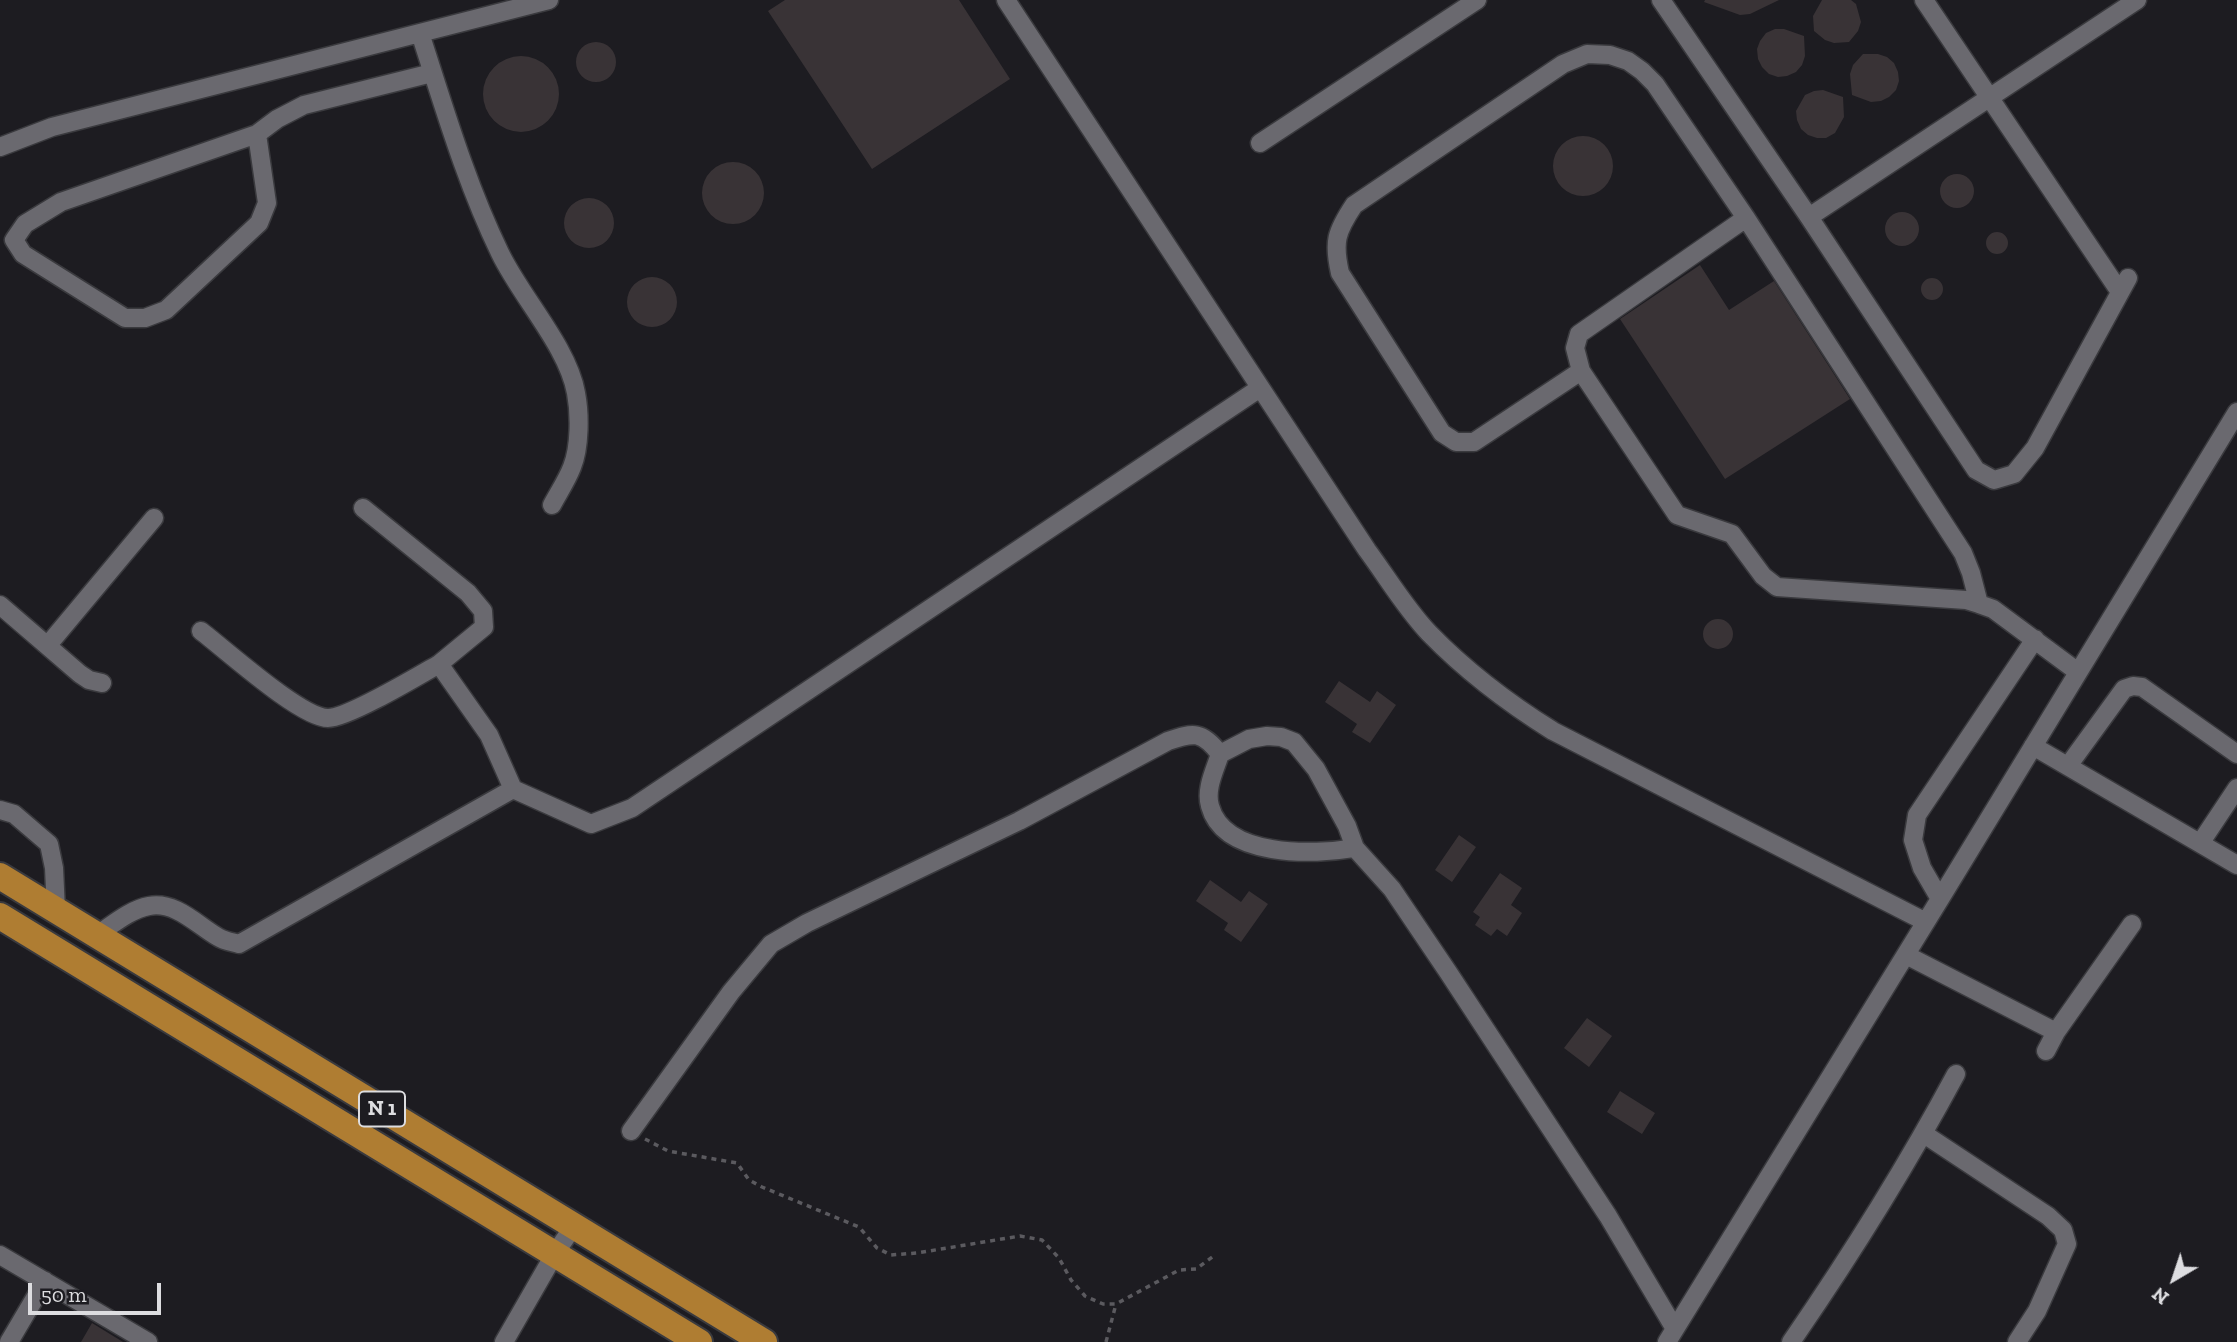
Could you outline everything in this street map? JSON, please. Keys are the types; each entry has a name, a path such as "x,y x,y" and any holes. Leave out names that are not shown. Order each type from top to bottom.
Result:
{"highway":[{"name":"N 1","path":"0,876 764,1342"},
{"name":"N 1","path":"0,916 699,1342"}],"street":[{"path":"0,147 51,127 549,0"},
{"path":"1006,0 1367,550 1427,631 1513,707 1587,750 1926,922"},
{"path":"1260,144 1477,0"},
{"path":"1661,0 1809,217 1976,470 1994,480 2014,474 2035,448 2124,285 1989,97 1924,0"},
{"path":"1809,217 2137,0"},
{"path":"419,33 466,175 500,254 522,295 562,354 576,392 578,434 573,465 552,505"},
{"path":"1581,371 1474,442 1457,442 1442,433 1340,273 1335,251 1337,234 1354,205 1563,64 1587,54 1610,55 1628,61 1643,71 1667,101 1746,218 1962,553 1971,573 1979,604"},
{"path":"257,134 267,203 259,223 166,310 145,318 125,318 23,254 14,240 25,224 61,202 257,134 277,119 304,105 432,73"},
{"path":"1746,218 1579,334 1575,348 1581,371 1677,515 1732,534 1763,576 1777,587 1966,600 1993,609 2078,672"},
{"path":"439,664 489,735 513,789 591,824 632,808 1260,388"},
{"path":"1671,1336 2078,672 2230,440 2237,412"},
{"path":"201,631 302,710 328,718 350,712 439,664 484,627 483,611 468,593 363,508"},
{"path":"48,645 155,518"},
{"path":"0,605 80,674 89,680 102,683"},
{"path":"1940,899 1922,868 1913,839 1917,815 2035,639"},
{"path":"2068,766 2124,690 2133,686 2142,687 2237,754"},
{"path":"631,1131 731,992 771,944 807,923 1019,821 1168,741 1199,734 1220,754"},
{"path":"1355,848 1333,852 1297,852 1244,841 1228,832 1215,818 1209,804 1209,786 1220,754 1249,739 1282,737 1294,742 1316,769 1347,826 1355,848 1392,889 1608,1216 1671,1336"},
{"path":"2033,746 2237,865"},
{"path":"2201,842 2237,788"},
{"path":"97,935 135,911 149,906 166,906 187,916 220,939 239,944 513,789"},
{"path":"0,810 14,814 49,844 54,868 56,910"},
{"path":"2046,1051 2056,1032 2132,923"},
{"path":"1906,955 2056,1032"},
{"path":"1791,1342 1859,1242 1924,1134 1956,1074"},
{"path":"1924,1134 2048,1216 2063,1230 2067,1244 2037,1311 2017,1342"},
{"path":"504,1342 573,1227"},
{"path":"0,1255 149,1342"},
{"path":"9,1342 45,1281"}],"path":[{"path":"631,1131 668,1151 737,1163 749,1180 859,1227 877,1248 891,1255 917,1254 1020,1236 1042,1240 1059,1258 1071,1280 1086,1296 1103,1304 1116,1304 1179,1270 1196,1269 1215,1255"},
{"path":"1106,1342 1116,1304"}],"building":[{"path":"785,0 959,0 1010,79 872,169 768,11"},
{"path":"1779,0 1750,14 1740,15 1704,2"},
{"path":"1822,0 1851,0 1856,4 1861,22 1849,42 1834,43 1814,31 1813,16"},
{"path":"1784,29 1804,36 1805,56 1802,65 1787,76 1769,74 1758,59 1760,41 1766,33"},
{"path":"596,42 610,48 616,62 610,76 596,82 582,76 576,62 582,48"},
{"path":"1863,54 1887,57 1898,72 1896,90 1881,101 1871,102 1852,95 1850,74 1853,65"},
{"path":"521,56 536,59 548,67 556,79 559,94 556,109 548,121 536,129 521,132 506,129 494,121 486,109 483,94 486,79 494,67 506,59"},
{"path":"1823,90 1843,97 1844,117 1835,133 1826,138 1817,138 1801,129 1796,111 1805,95"},
{"path":"1583,136 1604,145 1613,166 1604,187 1583,196 1562,187 1553,166 1562,145"},
{"path":"733,162 745,164 755,171 762,181 762,205 755,215 745,222 733,224 721,222 711,215 704,205 702,193 704,181 711,171 721,164"},
{"path":"1957,174 1969,179 1974,191 1969,203 1957,208 1945,203 1940,191 1945,179"},
{"path":"589,198 607,205 614,223 607,241 589,248 571,241 564,223 571,205"},
{"path":"1902,212 1914,217 1919,229 1914,241 1902,246 1890,241 1885,229 1890,217"},
{"path":"1997,232 2005,235 2008,243 2005,251 1997,254 1989,251 1986,243 1989,235"},
{"path":"1700,265 1729,310 1774,281 1850,399 1725,479 1620,319"},
{"path":"652,277 670,284 677,302 670,320 652,327 634,320 627,302 634,284"},
{"path":"1932,278 1940,281 1943,289 1940,297 1932,300 1924,297 1921,289 1924,281"},
{"path":"1718,619 1729,623 1733,634 1729,645 1718,649 1707,645 1703,634 1707,623"},
{"path":"1339,681 1370,702 1377,691 1396,705 1370,743 1352,732 1357,724 1325,702"},
{"path":"1459,835 1476,847 1452,882 1435,870"},
{"path":"1500,873 1522,888 1511,905 1522,913 1507,936 1497,929 1491,936 1475,925 1480,917 1473,912"},
{"path":"1210,880 1241,902 1249,891 1268,904 1241,942 1224,930 1228,923 1196,901"},
{"path":"1587,1018 1612,1036 1589,1067 1564,1048"},
{"path":"1620,1091 1655,1113 1642,1134 1607,1112"},
{"path":"92,1323 123,1342 81,1342"}]}
